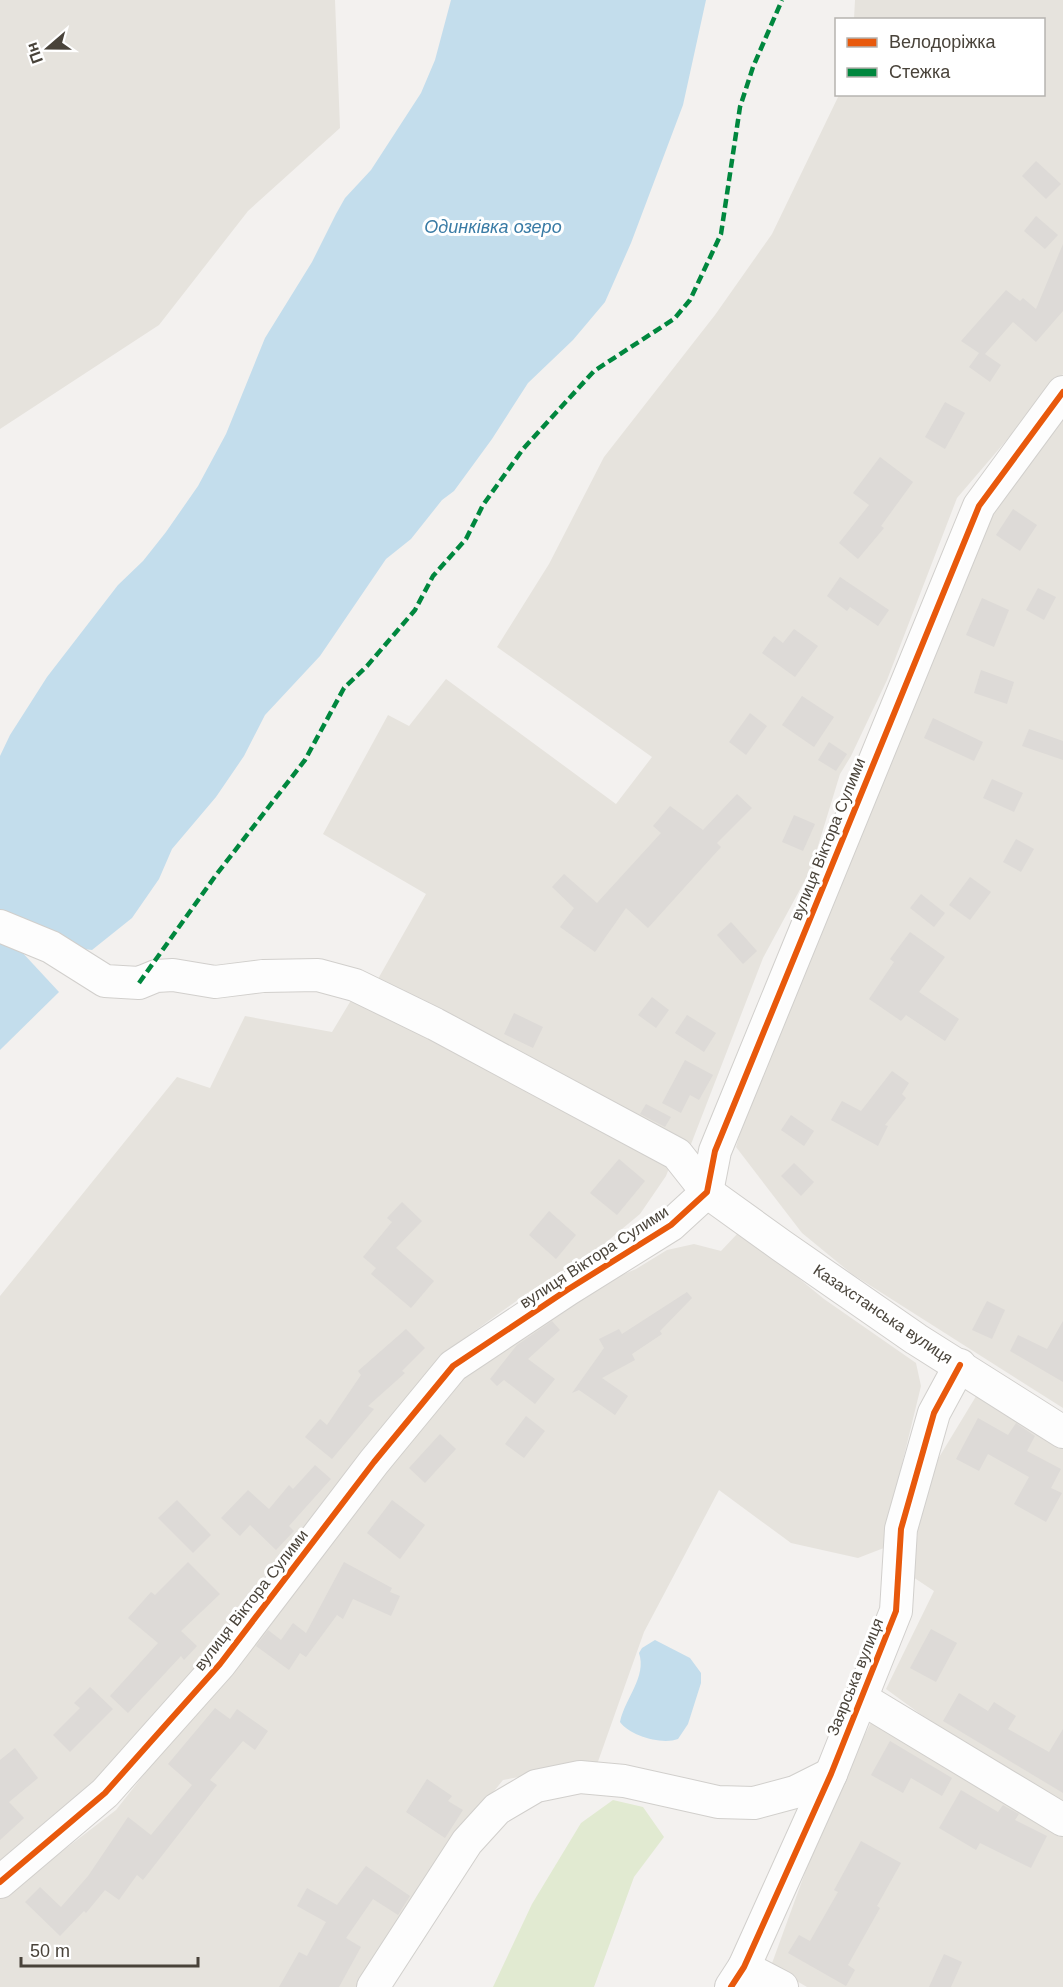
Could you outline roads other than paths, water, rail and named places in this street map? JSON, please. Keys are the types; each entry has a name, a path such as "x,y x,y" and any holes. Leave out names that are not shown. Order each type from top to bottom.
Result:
{"street":[{"name":"вулиця Віктора Сулими","path":"0,1882 105,1793 220,1664 374,1462 453,1366 567,1290 671,1226 707,1192 720,1141 979,506 1063,392"},
{"name":"Казахстанська вулиця","path":"0,926 51,947 105,981 139,983 156,976 173,975 215,982 263,976 318,975 355,985 445,1029 677,1154 707,1192 916,1339 1063,1432"},
{"name":"Заярська вулиця","path":"738,1977 831,1774 896,1611 901,1529 934,1413 960,1365"},
{"name":"Заярська вулиця","path":"861,1698 1063,1820"},
{"path":"373,1987 467,1842 497,1809 536,1786 580,1777 624,1781 718,1802 753,1803 795,1792 831,1774"},
{"path":"738,1977 782,1987"}],"water":[{"name":"Одинківка озеро","path":"451,0 706,0 683,105 631,243 605,302 573,340 528,383 492,439 454,491 442,500 411,539 386,559 320,656 265,715 244,756 216,797 172,849 159,879 132,918 92,950 76,948 0,911 0,756 10,735 47,677 118,585 143,561 166,532 198,486 226,434 265,338 312,262 345,198 371,170 421,93 435,60"},
{"path":"0,943 20,950 59,992 0,1050"},
{"path":"655,1640 690,1658 701,1673 701,1683 688,1724 678,1739 671,1741 647,1738 631,1731 620,1722 638,1679 641,1662 639,1653 642,1648"}]}
